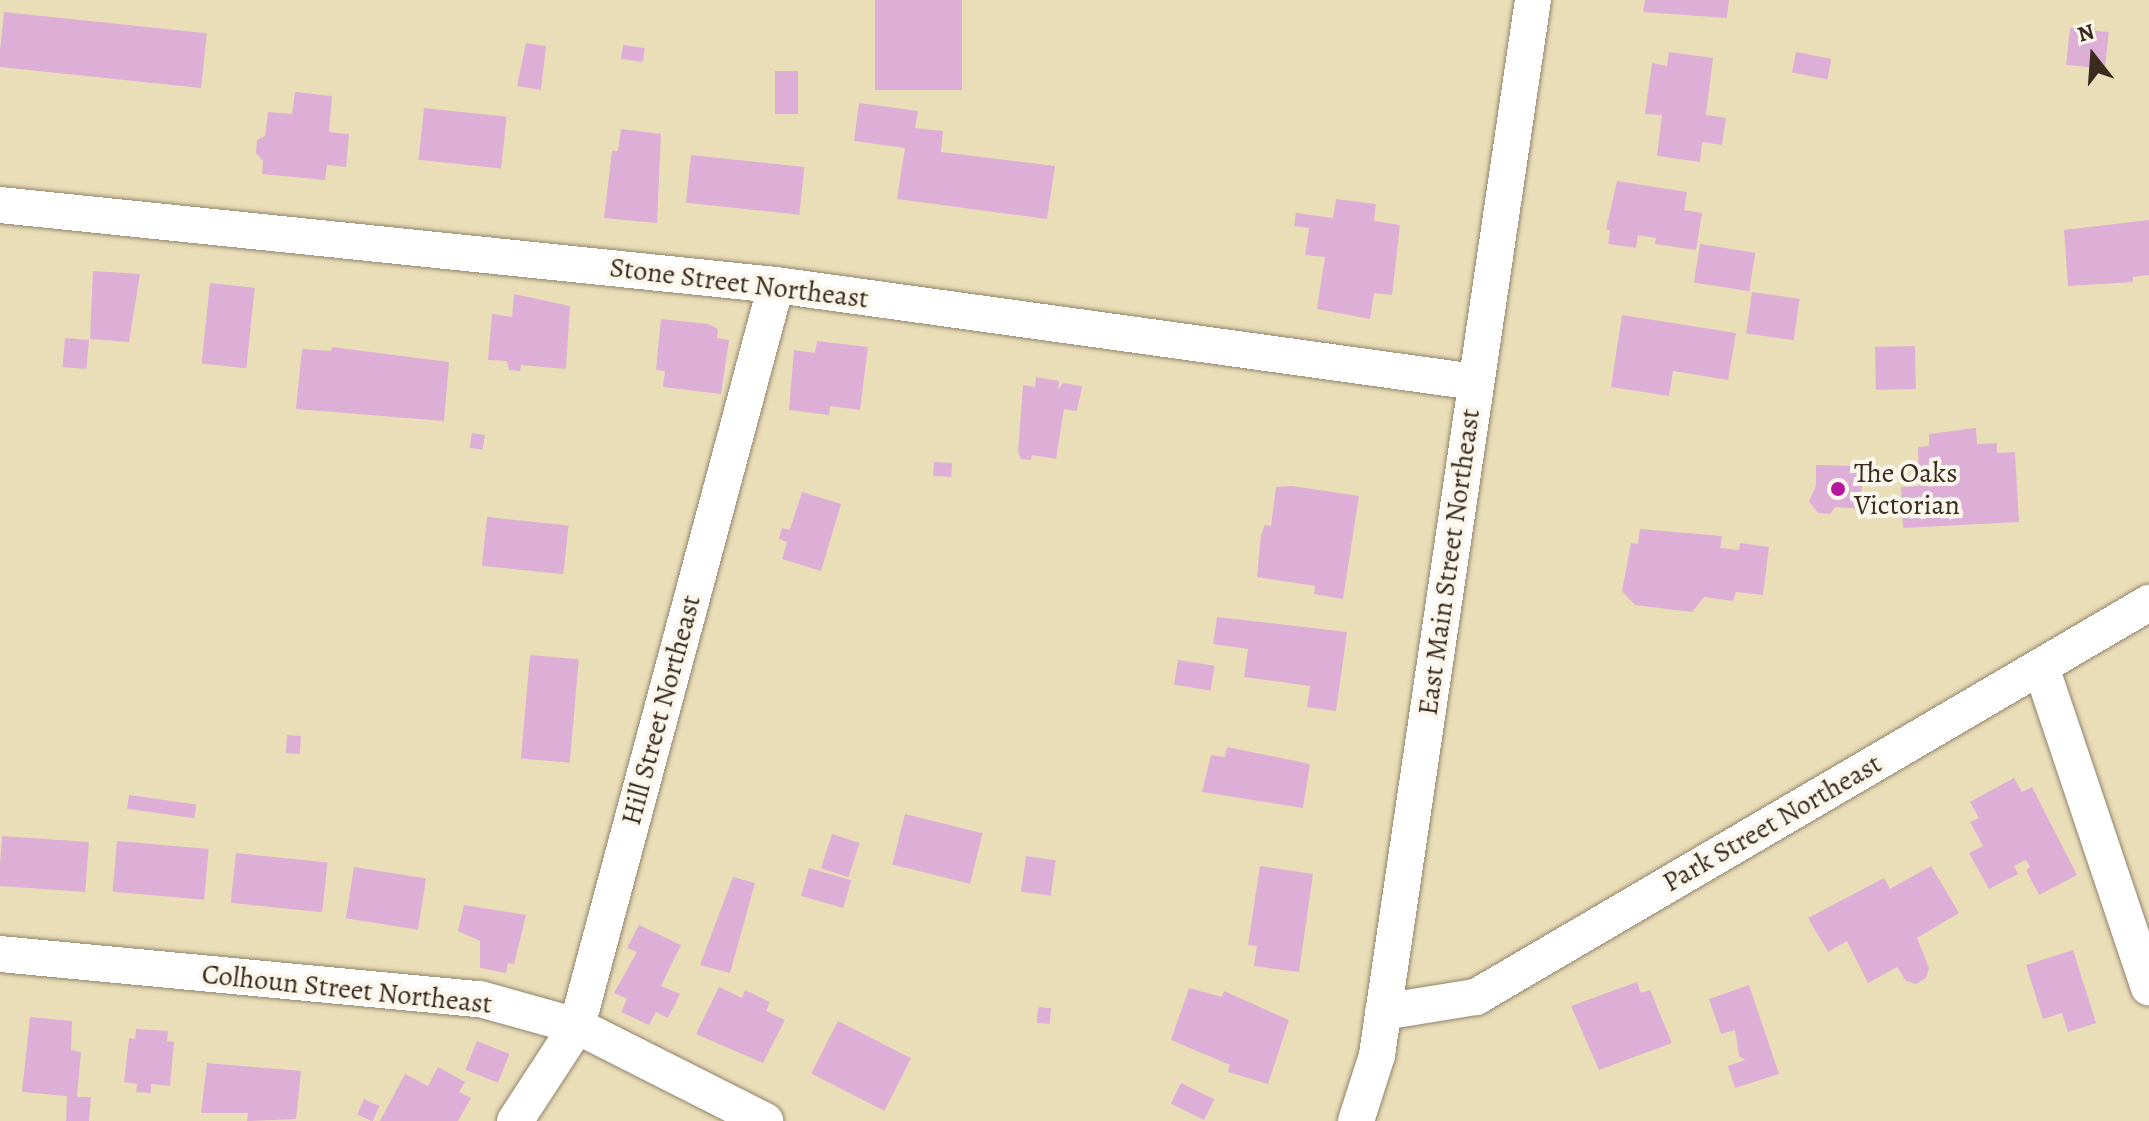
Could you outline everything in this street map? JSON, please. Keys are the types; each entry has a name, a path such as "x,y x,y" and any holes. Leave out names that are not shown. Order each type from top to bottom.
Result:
{"street":[{"name":"East Main Street Northeast","path":"1356,1121 1377,1055 1533,0"},
{"name":"Stone Street Northeast","path":"0,205 776,285 1475,382"},
{"name":"Hill Street Northeast","path":"515,1121 577,1026 776,285"},
{"name":"Park Street Northeast","path":"1383,1012 1476,997 2149,603"},
{"path":"2041,667 2149,987"},
{"name":"Colhoun Street Northeast","path":"0,954 480,999 577,1026 765,1121"}],"building":[{"path":"875,0 962,0 962,90 875,90"},
{"path":"1645,0 1729,0 1727,18 1643,12"},
{"path":"4,12 207,33 201,88 0,67"},
{"path":"2070,28 2109,32 2105,69 2066,65"},
{"path":"526,43 546,46 541,90 517,86"},
{"path":"623,45 645,48 643,62 621,59"},
{"path":"1669,52 1713,58 1706,115 1726,118 1722,145 1702,142 1700,162 1657,156 1662,115 1645,114 1652,63 1667,66"},
{"path":"1796,52 1831,59 1827,79 1792,73"},
{"path":"775,71 798,71 798,114 775,114"},
{"path":"295,92 332,96 329,132 349,134 346,167 327,165 325,180 262,174 263,161 256,153 257,140 265,136 268,112 292,114"},
{"path":"859,103 918,111 915,128 943,131 941,152 1055,166 1047,219 897,199 905,148 854,141"},
{"path":"424,108 507,117 501,168 419,160"},
{"path":"621,129 661,134 657,223 604,218 612,151 618,151"},
{"path":"691,155 804,167 799,215 686,203"},
{"path":"1617,181 1687,192 1684,210 1702,213 1696,250 1655,244 1656,238 1638,235 1636,248 1608,244 1610,230 1606,230"},
{"path":"1336,199 1376,204 1374,221 1400,225 1392,295 1374,293 1370,319 1317,309 1325,257 1305,255 1309,228 1294,226 1296,213 1333,218"},
{"path":"2149,220 2149,275 2133,277 2133,282 2068,286 2064,230"},
{"path":"1700,244 1755,253 1749,291 1694,283"},
{"path":"93,271 140,274 129,342 90,339"},
{"path":"210,283 255,288 246,368 202,364"},
{"path":"1752,292 1800,299 1794,340 1746,334"},
{"path":"514,294 570,306 566,369 521,365 520,371 509,370 507,361 488,360 492,314 512,317"},
{"path":"1622,315 1736,333 1728,380 1673,371 1669,396 1611,387"},
{"path":"661,319 708,324 718,329 717,338 729,340 721,394 663,387 665,371 656,370"},
{"path":"65,338 89,340 86,369 62,367"},
{"path":"817,341 868,347 860,410 830,406 829,415 789,410 794,350 815,353"},
{"path":"1915,346 1916,389 1876,390 1875,347"},
{"path":"332,347 449,362 444,421 296,409 302,349 331,351"},
{"path":"1036,377 1059,381 1058,390 1063,383 1082,386 1077,411 1064,409 1056,459 1032,455 1031,460 1021,459 1018,452 1023,385 1035,387"},
{"path":"1976,428 1977,444 1997,443 1997,453 2015,452 2019,522 1903,528 1901,487 1919,486 1918,447 1929,446 1929,434"},
{"path":"472,433 485,435 482,450 470,448"},
{"path":"934,462 952,463 951,477 933,476"},
{"name":"The Oaks Victorian","path":"1816,465 1862,466 1862,509 1835,507 1830,514 1818,513 1809,501 1816,486"},
{"path":"1292,486 1359,496 1343,599 1314,594 1315,586 1257,577 1261,535 1265,525 1271,526 1276,487"},
{"path":"802,492 841,504 821,571 782,559 787,542 779,539 782,528 790,530"},
{"path":"487,517 569,526 563,574 482,566"},
{"path":"1640,529 1722,536 1720,548 1739,550 1740,543 1769,547 1763,595 1736,592 1733,601 1704,597 1692,612 1635,605 1622,591 1631,543 1638,544"},
{"path":"1217,617 1347,632 1336,711 1307,707 1310,686 1244,677 1248,649 1213,644"},
{"path":"530,655 579,659 570,763 521,759"},
{"path":"1178,660 1215,666 1211,690 1174,685"},
{"path":"287,735 301,736 300,754 286,753"},
{"path":"1227,747 1310,764 1303,808 1202,792 1211,755 1225,757"},
{"path":"2014,778 2022,792 2032,787 2077,875 2039,895 2026,870 2030,867 2026,860 2014,866 2018,874 1989,889 1969,853 1983,846 1970,822 1979,818 1970,802"},
{"path":"129,795 196,804 194,818 127,809"},
{"path":"905,814 983,833 970,884 892,864"},
{"path":"832,834 860,843 848,877 821,868"},
{"path":"2,836 89,842 85,892 0,886"},
{"path":"117,841 209,849 204,900 113,892"},
{"path":"236,853 327,863 322,912 231,903"},
{"path":"1026,856 1056,860 1051,896 1021,892"},
{"path":"1260,866 1313,874 1299,972 1254,966 1257,946 1248,945"},
{"path":"1931,866 1959,913 1917,938 1929,968 1926,978 1916,984 1906,981 1897,967 1868,983 1847,941 1828,952 1808,918 1884,878 1890,889"},
{"path":"354,867 426,878 418,930 346,918"},
{"path":"809,868 851,880 843,908 801,896"},
{"path":"733,877 755,883 730,973 700,965"},
{"path":"464,905 526,915 514,964 508,963 506,973 480,968 480,941 458,931"},
{"path":"639,925 681,945 661,986 680,994 668,1018 656,1012 649,1025 621,1012 627,999 614,993 637,952 627,948"},
{"path":"2073,950 2096,1023 2068,1032 2062,1013 2043,1019 2026,965"},
{"path":"1637,982 1641,993 1650,990 1672,1043 1599,1070 1571,1006"},
{"path":"1749,985 1779,1074 1735,1088 1728,1066 1745,1060 1739,1056 1735,1030 1721,1034 1709,999"},
{"path":"719,987 742,998 745,990 770,1002 766,1011 785,1020 763,1063 696,1034"},
{"path":"1189,988 1222,997 1224,991 1289,1020 1268,1084 1228,1072 1230,1065 1171,1040"},
{"path":"1038,1007 1051,1008 1050,1024 1037,1023"},
{"path":"30,1017 72,1021 71,1050 81,1052 77,1097 91,1097 89,1121 66,1121 67,1096 22,1092"},
{"path":"838,1021 911,1058 884,1111 811,1074"},
{"path":"136,1029 168,1031 167,1041 174,1042 170,1086 151,1084 151,1093 136,1092 137,1084 124,1082 129,1038 135,1039"},
{"path":"477,1041 509,1054 498,1083 465,1070"},
{"path":"207,1063 301,1071 296,1119 247,1121 248,1113 201,1113"},
{"path":"438,1067 465,1082 459,1092 471,1098 458,1121 380,1121 405,1074 428,1086"},
{"path":"1181,1083 1214,1099 1204,1120 1171,1104"},
{"path":"364,1099 380,1106 373,1121 357,1115"}],"place":[{"name":"The Oaks Victorian","path":"1838,489"}]}
